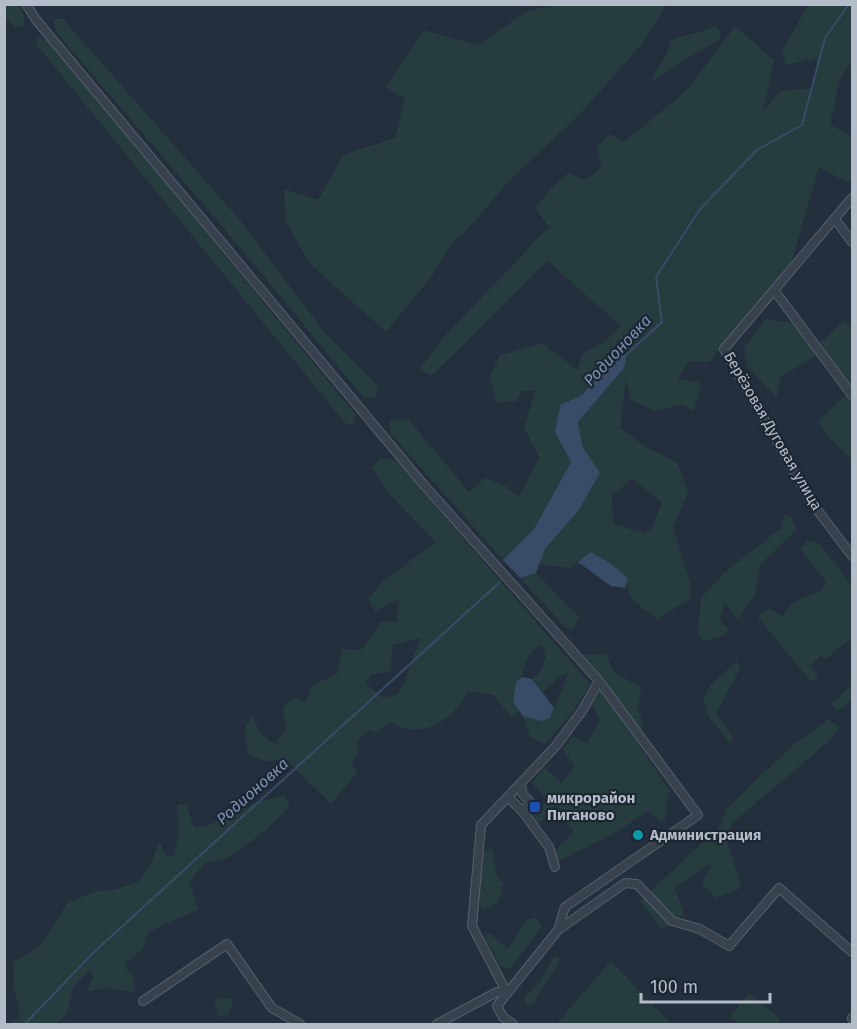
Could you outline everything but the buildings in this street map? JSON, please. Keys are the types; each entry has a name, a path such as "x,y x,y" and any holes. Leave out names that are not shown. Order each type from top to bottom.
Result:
{"street":[{"path":"26,4 36,21 423,484 584,664 698,815 565,908 558,930"},
{"name":"Берёзовая Дуговая улица","path":"852,198 724,350 812,503 852,556"},
{"path":"835,219 852,242"},
{"path":"774,291 852,395"},
{"path":"507,993 472,926 482,825 555,747 582,711 598,681"},
{"path":"521,783 522,793 530,802 523,812"},
{"path":"508,797 523,812 549,847 555,867"},
{"path":"513,1024 503,1017 497,1006 507,993 558,930 626,883 637,884 672,921 700,929 729,946 778,888 852,952"},
{"path":"143,1001 227,944 272,1008 300,1024"},
{"path":"437,1024 497,992 507,993"}],"green space":[{"path":"562,4 666,5 642,44 580,114 509,181 477,219 451,244 432,276 386,332 309,263 286,221 284,189 318,200 343,155 395,138 405,99 386,87 423,30 478,45 527,11"},
{"path":"4,5 19,5 25,18 24,25 16,28 5,17"},
{"path":"808,5 852,5 852,60 840,79 830,124 852,138 852,180 848,183 819,167 790,267 709,362 689,361 678,379 701,383 694,411 682,404 655,411 631,400 626,379 620,428 647,448 677,462 688,492 673,528 691,585 689,600 657,619 631,597 628,592 628,578 590,552 570,568 539,564 545,549 578,511 583,448 578,422 624,368 614,356 582,395 560,405 555,432 571,462 534,529 503,560 391,434 389,421 409,420 469,492 485,478 504,485 519,497 539,457 524,427 536,390 523,391 516,401 496,403 490,377 500,355 543,343 577,370 584,352 603,343 621,326 548,261 431,376 420,369 441,340 549,227 535,208 551,188 568,173 586,180 602,167 596,147 609,134 624,142 687,90 735,26 774,60 763,111 781,91 814,88 817,58 786,65 782,51","holes":["633,479 662,503 652,528 644,534 613,523 612,495"]},
{"path":"53,19 63,19 239,219 322,329 378,385 375,398 363,397 249,258 57,33"},
{"path":"715,26 721,31 719,40 654,81 652,79 665,56 670,41"},
{"path":"37,37 49,41 355,414 353,425 345,423 36,44"},
{"path":"766,319 792,323 815,345 823,341 844,320 852,329 852,459 830,439 818,422 847,393 817,355 781,377 777,398 747,366 744,348"},
{"path":"381,457 396,461 590,684 571,714 545,744 530,737 523,716 542,721 550,718 569,673 560,676 543,692 532,679 541,671 546,657 542,645 531,654 522,677 516,682 513,702 519,711 512,717 493,695 468,691 454,711 435,725 414,729 390,722 374,733 369,729 357,742 358,752 352,763 357,773 331,804 286,760 263,761 248,753 245,729 251,715 260,732 274,744 286,729 283,708 294,697 306,703 311,686 338,673 341,649 361,650 382,621 397,622 399,600 375,611 368,599 385,579 436,542 387,492 372,468","holes":["420,638 404,683 397,694 383,698 365,683 372,674 390,672 393,645"]},
{"path":"784,515 791,517 797,529 760,565 755,596 737,619 725,603 719,620 729,629 724,635 703,642 698,633 701,598 725,572 781,528"},
{"path":"808,540 819,543 852,586 852,638 827,658 820,656 811,666 818,677 811,682 758,617 768,608 783,617 794,602 822,591 826,581 800,549"},
{"path":"536,573 579,617 573,630 564,626 520,578"},
{"path":"606,654 613,671 641,688 638,709 643,723 637,742 670,791 665,820 660,822 648,811 613,834 557,862 549,857 574,831 556,812 534,825 531,819 547,799 532,783 544,767 561,783 575,767 562,748 573,736 587,743 600,720 591,701 603,680 582,655"},
{"path":"737,661 740,669 716,713 734,739 729,742 709,717 703,700 711,684"},
{"path":"852,684 852,700 838,711 831,704"},
{"path":"828,719 840,728 827,743 731,824 727,842 741,885 739,889 716,898 702,885 711,863 675,888 684,914 662,930 640,901 721,825 726,809 792,746"},
{"path":"283,795 290,805 266,830 224,859 205,863 189,882 198,909 148,933 143,949 126,962 127,970 133,974 135,992 103,988 86,992 94,977 90,970 73,987 67,1014 56,1024 10,1024 20,1016 14,986 14,961 41,946 67,903 94,892 116,889 140,881 151,864 159,842 167,856 173,856 179,836 177,805 186,804 194,827 205,827 255,803"},
{"path":"492,848 497,876 504,884 498,903 482,909 479,899 483,853"},
{"path":"536,917 542,926 511,968 501,967 484,937 489,933 508,949 526,920"},
{"path":"557,957 560,959 554,971 534,1003 526,1006 524,997 540,982 552,959"},
{"path":"611,961 671,1024 556,1024"},
{"path":"749,993 781,1020 777,1024 740,1024 730,1016"},
{"path":"217,998 231,998 233,1002 227,1017 217,1015 217,1006 214,1003"}],"water":[{"path":"627,354 624,368 578,422 583,448 600,473 578,511 545,549 536,573 520,578 503,560 534,529 571,462 555,432 560,405 582,395 614,356"},
{"path":"590,552 610,563 628,578 625,588 611,586 578,562"},
{"path":"522,677 532,679 554,708 550,718 542,721 523,716 513,702 516,682"}],"waterway":[{"name":"Родионовка","path":"625,356 662,322 656,277 700,209 757,150 802,125 825,38 849,4"},
{"name":"Родионовка","path":"25,1024 93,953 500,582"}],"place":[{"name":"микрорайон Пиганово","path":"535,807"},
{"name":"Администрация","path":"638,835"}]}
